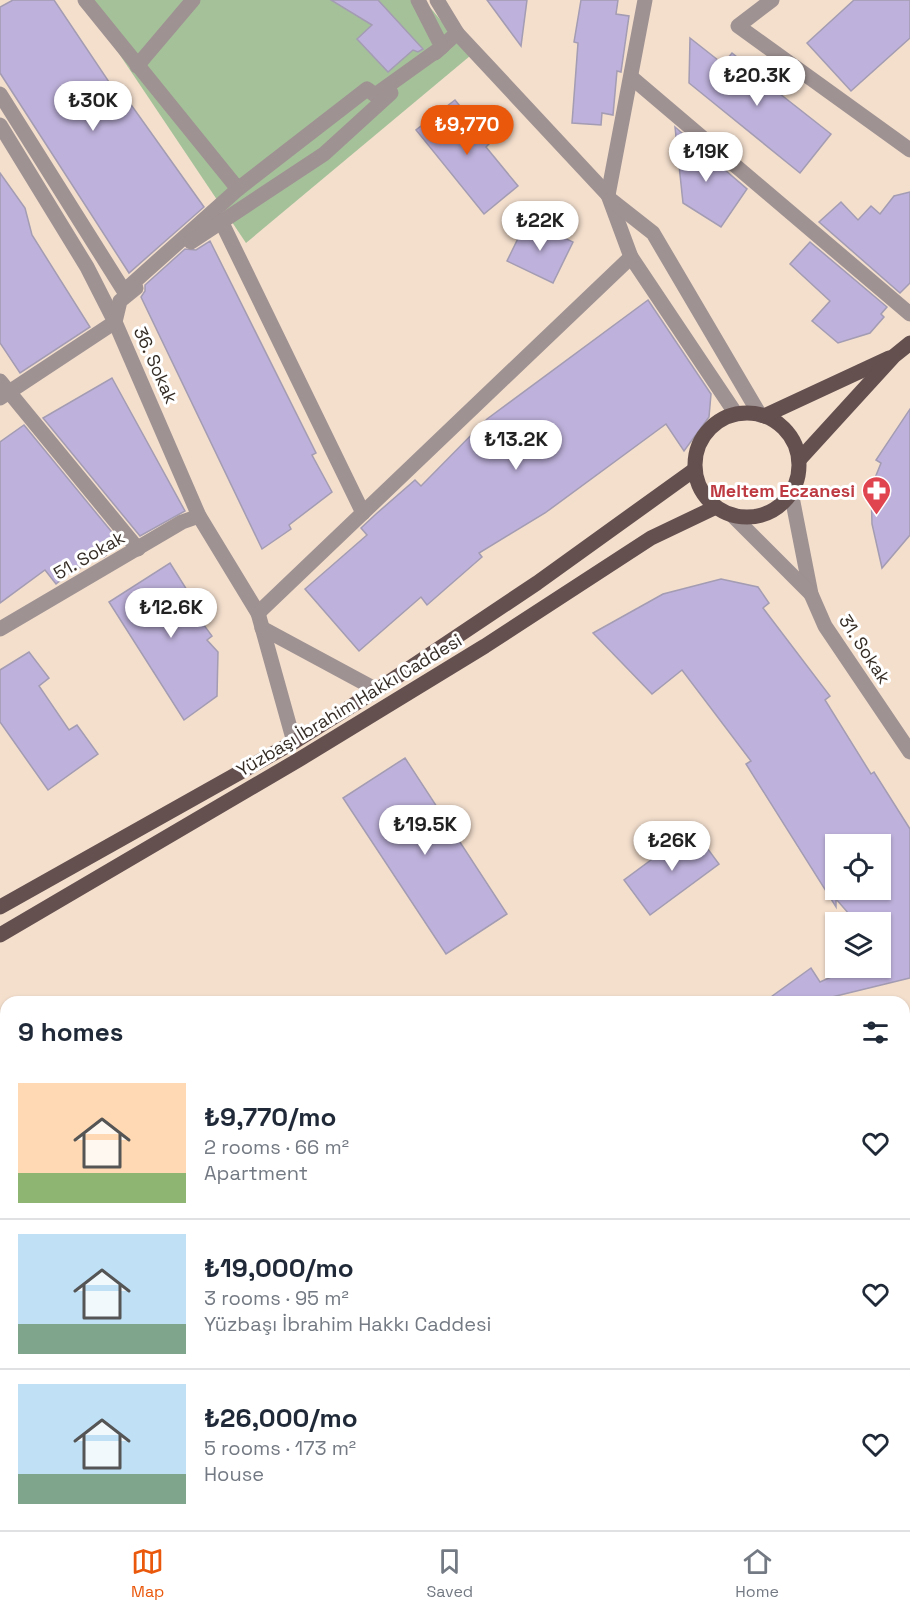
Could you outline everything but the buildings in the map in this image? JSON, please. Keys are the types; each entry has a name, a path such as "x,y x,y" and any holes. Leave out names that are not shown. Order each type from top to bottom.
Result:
{"main road":[{"path":"799,460 894,356 910,343"},
{"path":"762,415 894,356"},
{"path":"736,414 762,415 776,422 786,431 795,445 799,460 798,477 792,492 781,504 767,513 750,517 732,515 716,507 705,497 694,470 695,455 700,441 709,428 722,419 736,414"},
{"name":"Yüzbaşı İbrahim Hakkı Caddesi","path":"0,907 294,742 377,690 537,583 694,470"},
{"name":"Yüzbaşı İbrahim Hakkı Caddesi","path":"0,935 300,759 485,646 651,538 716,507"}],"street":[{"path":"85,0 238,189"},
{"path":"137,66 193,0"},
{"path":"418,0 442,47"},
{"path":"437,0 457,33 610,197 653,233 762,415"},
{"path":"645,0 610,197 631,257 736,414"},
{"path":"772,0 738,26 910,150"},
{"path":"138,549 3,391 115,322 120,301 194,240 324,154 457,33"},
{"path":"0,94 124,291 238,189 367,89 375,95 442,47"},
{"path":"631,77 910,314"},
{"name":"36. Sokak","path":"0,125 87,267 115,322 199,516 260,621 294,742"},
{"path":"221,221 363,513"},
{"path":"377,690 260,621 363,513 631,257"},
{"name":"31. Sokak","path":"792,492 811,594 825,626 908,747"},
{"name":"31. Sokak","path":"732,515 811,594"},
{"name":"51. Sokak","path":"0,630 182,522 199,516"}],"green space":[{"path":"83,0 424,0 470,56 246,243"}],"place":[{"name":"Meltem Eczanesi","path":"876,516"}]}
